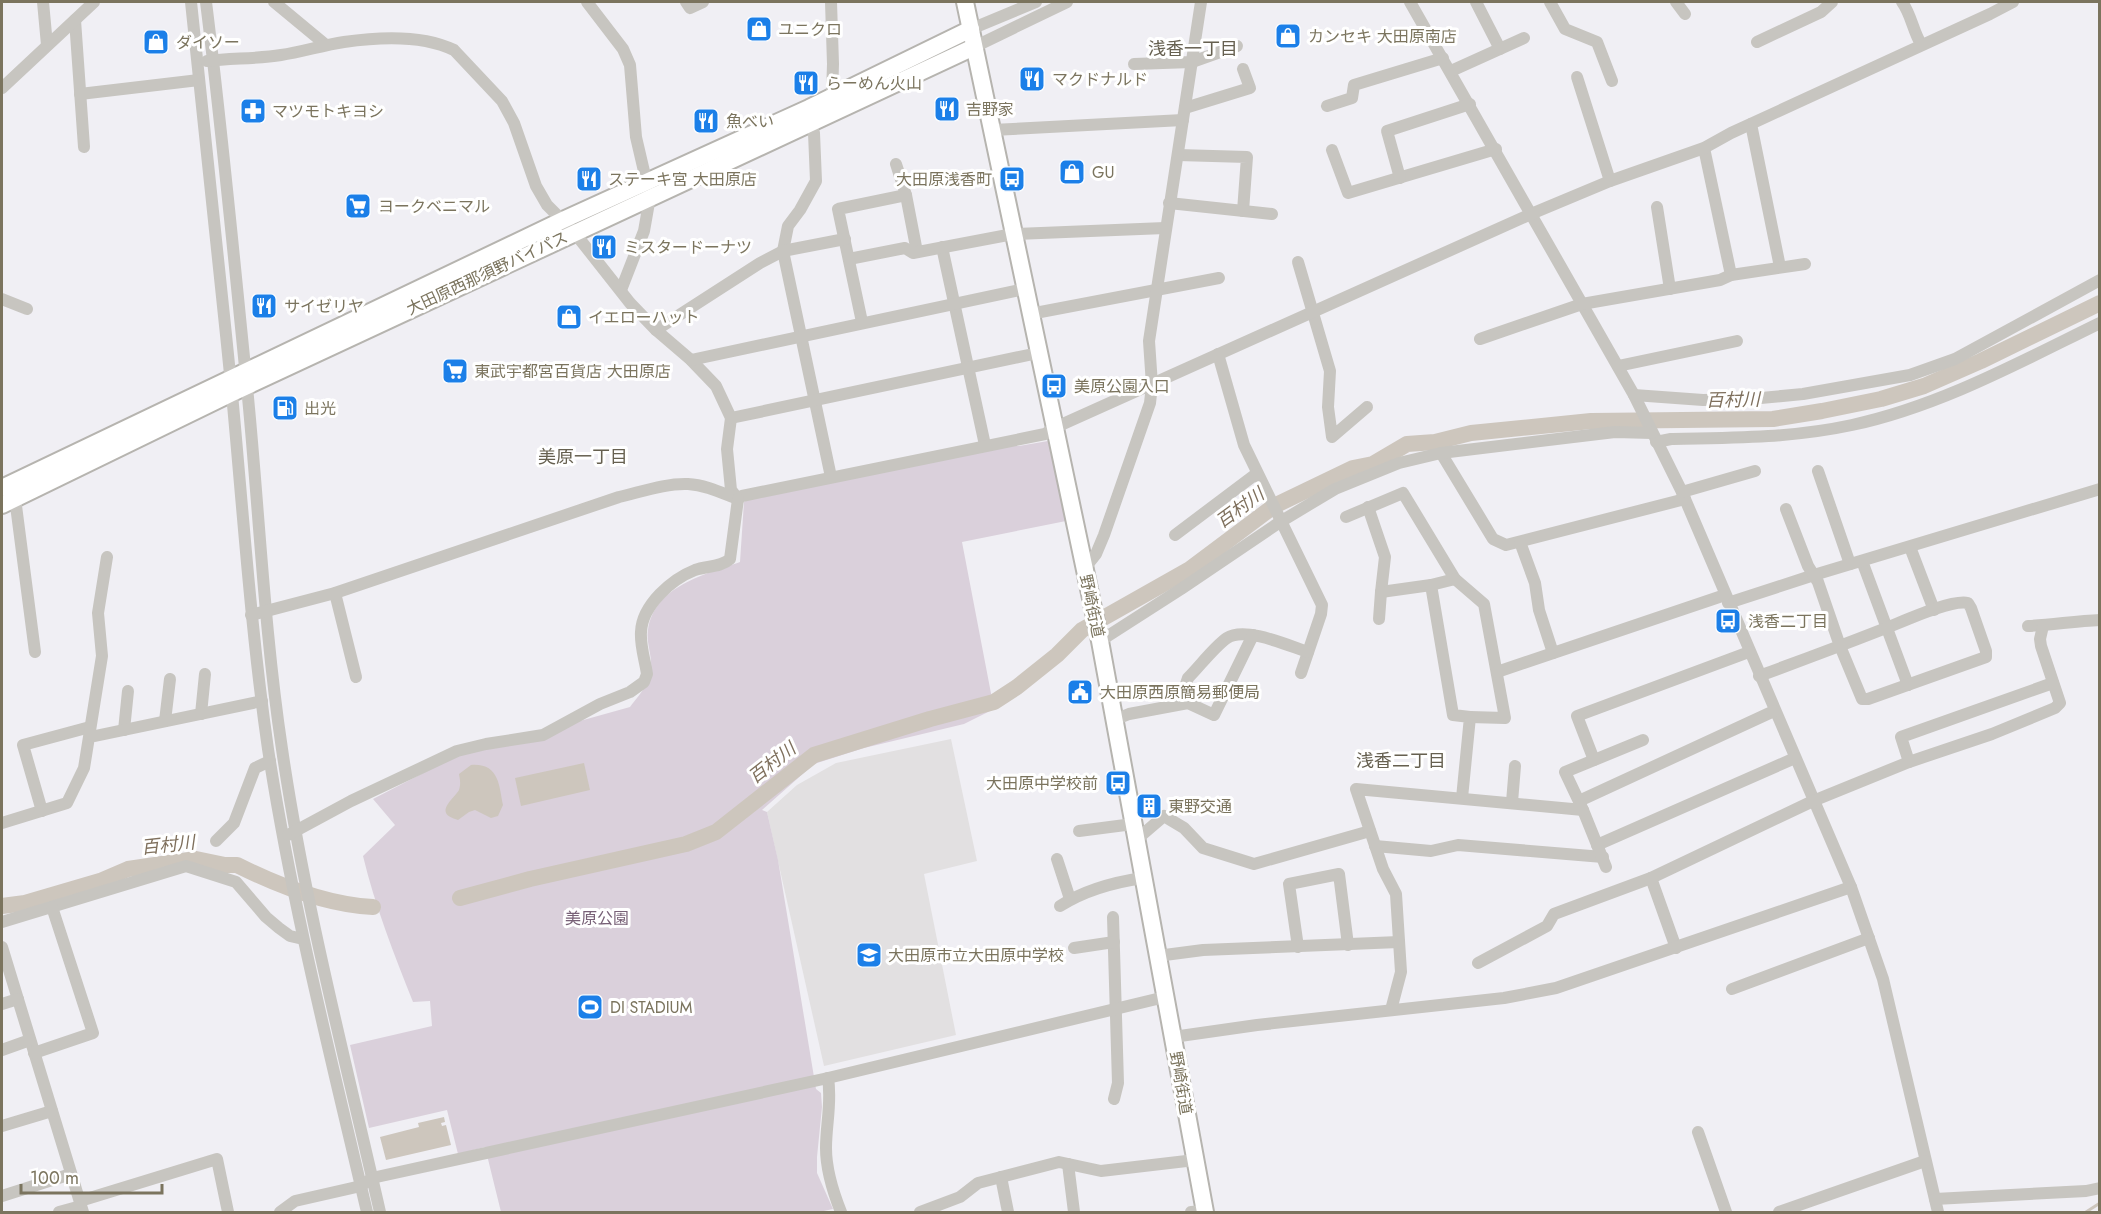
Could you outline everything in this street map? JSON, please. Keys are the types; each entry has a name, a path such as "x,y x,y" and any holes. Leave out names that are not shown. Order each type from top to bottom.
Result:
{"highway":[{"name":"野崎街道","path":"965,2 1012,234 1099,636 1196,1160 1200,1212"},
{"name":"大田原西那須野バイパス","path":"6,497 238,382 648,189 970,29"},
{"name":"大田原西那須野バイパス","path":"648,189 810,123 974,47"}],"street":[{"path":"43,2 47,45"},
{"path":"2,88 94,2"},
{"path":"191,2 281,745 304,883 380,1212"},
{"path":"206,2 213,60 238,382 251,615 262,702 282,838 337,1092 367,1212"},
{"path":"274,2 326,45"},
{"path":"587,2 623,49 630,65 636,137 648,189 644,231 621,290"},
{"path":"686,2 690,8 703,2"},
{"path":"831,2 832,96"},
{"path":"974,47 1067,2"},
{"path":"1084,569 1096,554 1146,417 1152,385 1149,341 1201,2"},
{"path":"1410,2 1618,366 1683,496 1851,887 1883,979 1938,1212"},
{"path":"1476,2 1500,49"},
{"path":"1550,2 1565,29 1597,42 1612,81"},
{"path":"1676,2 1685,14"},
{"path":"1757,42 1821,12 1833,2"},
{"path":"1902,2 1914,33 1921,44"},
{"path":"738,499 742,496 831,477 1045,434 1530,214 1610,181 1704,148 2013,2"},
{"path":"970,29 1030,3"},
{"path":"75,20 84,147"},
{"path":"1450,71 1524,38"},
{"path":"197,62 279,55 326,45 378,39 444,45 454,50 502,101 514,123 540,196 656,330 691,360 716,386 731,418 727,449 731,490 738,499 730,559 726,563 694,571 680,578 654,602 646,613 641,633 646,678 639,686 543,735 457,751 351,801 282,838"},
{"path":"1134,64 1192,62 1237,46"},
{"path":"1327,106 1352,98 1354,85 1443,58"},
{"path":"992,130 1184,114 1250,88 1243,69"},
{"path":"1577,77 1610,181"},
{"path":"80,94 199,80"},
{"path":"1400,177 1387,131 1470,104"},
{"path":"810,123 814,133 816,181 788,226 783,250 831,477"},
{"path":"1751,124 1780,267"},
{"path":"1704,148 1731,275"},
{"path":"1332,150 1348,193 1496,149"},
{"path":"1178,155 1247,157 1243,211"},
{"path":"896,164 906,195 917,252"},
{"path":"862,322 838,209 906,195"},
{"path":"1169,203 1272,214"},
{"path":"1657,207 1670,289"},
{"path":"849,259 905,248 913,253 1012,234 1165,228"},
{"path":"656,330 760,262 783,250 845,239"},
{"path":"942,247 985,445"},
{"path":"1298,262 1330,371 1328,407 1332,437 1367,407"},
{"path":"1479,339 1582,304 1720,280 1731,275 1805,264"},
{"path":"1030,314 1219,278"},
{"path":"1636,400 1750,399 1803,394 1910,375 1954,359 2100,280"},
{"path":"691,360 1024,289"},
{"path":"2,299 27,309"},
{"path":"1099,636 1181,589 1280,521 1335,489 1399,463 1441,453 1615,432 1652,434 1671,439 1782,436 1815,432 1878,419 1943,397 2100,323"},
{"path":"1618,366 1737,341"},
{"path":"731,418 1038,353"},
{"path":"1218,354 1244,445 1256,474 1322,605 1322,614 1301,673"},
{"path":"1441,453 1493,539 1506,545 1683,496 1755,471"},
{"path":"1818,471 1886,628 1908,686"},
{"path":"1175,535 1256,474"},
{"path":"251,615 335,593 653,488 687,484 709,488 738,499"},
{"path":"1497,672 1726,599 1910,547 2100,489"},
{"path":"1346,517 1403,493 1455,579 1484,604 1505,718 1453,715 1431,585"},
{"path":"6,497 35,652"},
{"path":"1368,507 1385,557 1379,619"},
{"path":"1760,676 1840,646 1934,610 1961,602 1968,603 1986,651 1986,657 1908,686 1862,699 1840,646 1814,575 1786,509"},
{"path":"1520,542 1535,583 1539,610 1553,653"},
{"path":"1910,547 1934,610"},
{"path":"2,823 67,803 84,768 93,732 102,656 98,613 107,557"},
{"path":"1381,592 1455,579"},
{"path":"335,593 356,677"},
{"path":"2028,626 2100,620"},
{"path":"1478,963 1547,926 1554,914 1651,878 1813,801 1909,762 1992,735 2055,708 2060,703 2041,646 2043,626"},
{"path":"1188,703 1186,684 1188,678 1228,637 1241,634 1253,635 1308,652"},
{"path":"1114,720 1129,714 1188,703 1214,716 1253,635"},
{"path":"1594,760 1577,716 1749,652"},
{"path":"201,714 205,674"},
{"path":"165,721 170,679"},
{"path":"1909,762 1901,737 2053,682"},
{"path":"124,730 128,691"},
{"path":"42,811 23,745 93,732 124,730 262,702"},
{"path":"1391,1010 1401,972 1396,894 1383,869 1356,789 1581,806 1774,711"},
{"path":"1462,798 1470,717"},
{"path":"1375,846 1431,852 1458,844 1604,862 1565,772 1643,740"},
{"path":"1598,845 1795,759"},
{"path":"216,841 234,824 255,768 270,760"},
{"path":"1512,802 1515,766"},
{"path":"1079,831 1134,832 1164,816 1184,828 1203,848 1254,864 1370,831"},
{"path":"1057,860 1065,902 1114,883 1143,878"},
{"path":"2,922 186,866 236,882 266,917 290,936 303,939"},
{"path":"1298,947 1289,884 1339,874 1348,945"},
{"path":"1651,878 1676,948"},
{"path":"1173,1037 1257,1025 1536,993 1568,985 1851,887"},
{"path":"34,1053 93,1033 52,907"},
{"path":"1113,917 1118,1083 1114,1099"},
{"path":"1732,989 1869,938"},
{"path":"1074,948 1114,942"},
{"path":"1157,956 1203,950 1399,942"},
{"path":"2,947 82,1206"},
{"path":"280,1212 295,1201 361,1186 372,1178 828,1078 1165,997"},
{"path":"2,1004 18,999"},
{"path":"2,1050 30,1040"},
{"path":"828,1078 831,1094 826,1148 828,1169 841,1212"},
{"path":"2,1126 52,1111"},
{"path":"1698,1132 1726,1212"},
{"path":"59,1212 217,1159 228,1212"},
{"path":"920,1212 960,1197 978,1183 1059,1162 1101,1171 1196,1160"},
{"path":"1779,1212 1925,1161"},
{"path":"1068,1164 1074,1212"},
{"path":"2,1196 72,1174"},
{"path":"1001,1177 1008,1212"},
{"path":"1935,1199 2086,1191 2100,1188"}],"shaded area":[{"name":"大田原市立大田原中学校","path":"951,739 977,861 924,874 956,1035 824,1066 767,812 797,785 836,763"},
{"path":"584,763 590,790 521,806 515,778"},
{"path":"471,765 487,768 496,777 503,805 498,816 491,818 475,810 458,820 446,814 447,806 459,790 459,774"},
{"path":"444,1117 445,1122 441,1123 442,1126 446,1125 451,1145 386,1160 380,1137 419,1127 418,1123"}],"green space":[{"name":"美原公園","path":"1048,441 1066,521 962,542 994,709 964,724 864,748 814,764 762,810 767,812 778,860 816,1089 821,1093 817,1173 833,1209 819,1212 501,1212 485,1147 458,1154 447,1110 369,1128 350,1045 432,1026 430,1001 413,1002 385,930 363,856 395,825 373,799 458,755 630,707 649,678 651,662 648,630 652,615 660,602 684,584 740,562 744,502 750,498 1007,446"}],"waterway":[{"name":"百村川","path":"460,898 530,879 686,844 716,832 814,755 994,702 1057,655 1082,630 1190,569 1274,506 1353,468 1373,464 1407,444 1435,442 1471,433 1591,421 1773,419 1881,399 1924,386 2100,303"},
{"name":"百村川","path":"2,906 25,903 100,881 128,869 196,859 237,865 286,887 338,903 373,907"},
{"path":"2086,1212 2100,1203"}],"place":[{"name":"ユニクロ","path":"759,29"},
{"name":"カンセキ 大田原南店","path":"1288,36"},
{"name":"ダイソー","path":"156,42"},
{"name":"マクドナルド","path":"1032,79"},
{"name":"らーめん火山","path":"806,83"},
{"name":"吉野家","path":"947,109"},
{"name":"マツモトキヨシ","path":"253,111"},
{"name":"魚べい","path":"706,121"},
{"name":"GU","path":"1072,172"},
{"name":"ステーキ宮 大田原店","path":"589,179"},
{"name":"大田原浅香町","path":"1012,179"},
{"name":"ヨークベニマル","path":"358,206"},
{"name":"ミスタードーナツ","path":"604,247"},
{"name":"サイゼリヤ","path":"264,306"},
{"name":"イエローハット","path":"569,317"},
{"name":"東武宇都宮百貨店 大田原店","path":"455,371"},
{"name":"美原公園入口","path":"1054,386"},
{"name":"出光","path":"285,408"},
{"name":"浅香二丁目","path":"1728,621"},
{"name":"大田原西原簡易郵便局","path":"1080,692"},
{"name":"大田原中学校前","path":"1118,783"},
{"name":"東野交通","path":"1149,806"},
{"name":"大田原市立大田原中学校","path":"869,955"},
{"name":"DI STADIUM","path":"590,1007"}],"district":[{"name":"浅香一丁目","path":"1193,49"},
{"name":"美原一丁目","path":"583,457"},
{"name":"浅香二丁目","path":"1401,761"}]}
